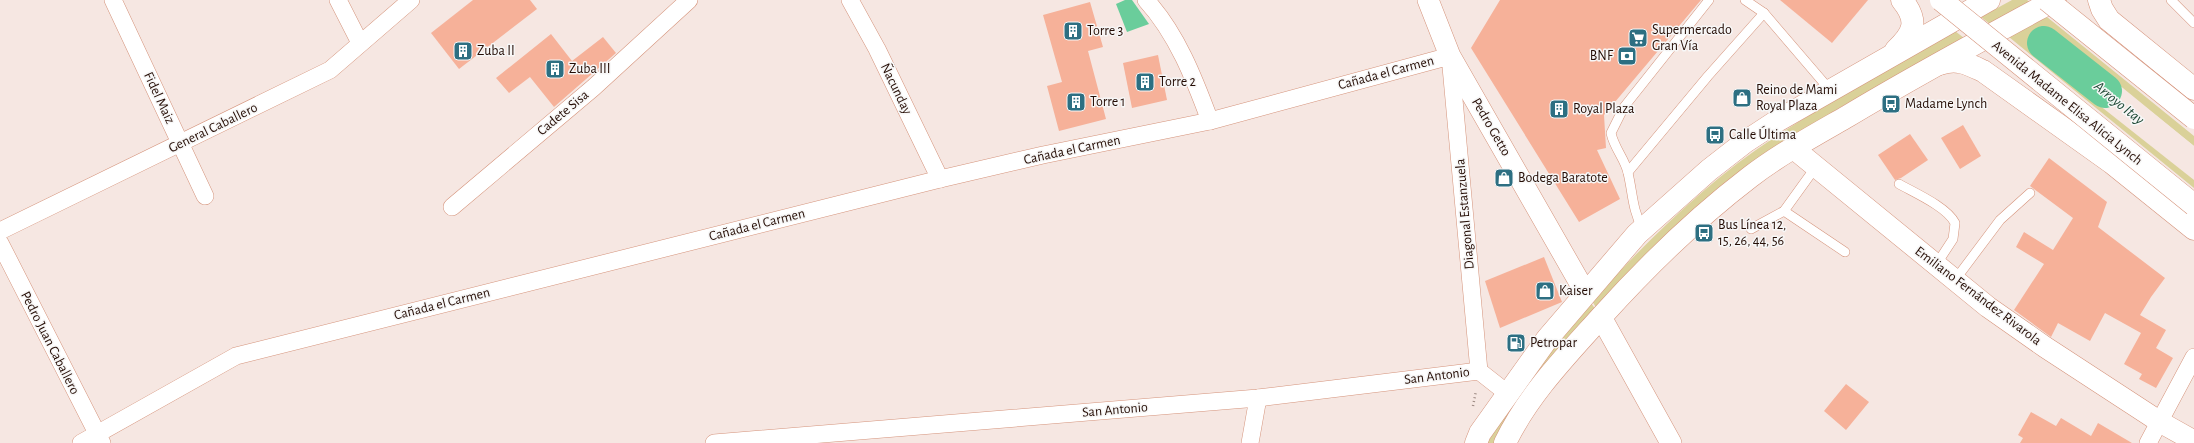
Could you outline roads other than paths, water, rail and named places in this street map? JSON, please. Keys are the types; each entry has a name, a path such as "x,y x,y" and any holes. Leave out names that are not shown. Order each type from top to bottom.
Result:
{"highway":[{"path":"1890,56 1907,40 1912,28 1910,10 1902,0"},
{"name":"Avenida Madame Elisa Alicia Lynch","path":"1941,0 2194,205"},
{"path":"2048,0 2194,118"},
{"path":"1505,443 1529,403 1559,362 1644,269 1701,217 1751,176 1793,148 1928,68 2055,0"},
{"path":"2099,0 2102,9 2109,20 2194,89"},
{"path":"1476,443 1507,393 1547,339 1585,292 1637,234 1681,194 1745,142 1830,90 1984,3"},
{"path":"1928,68 1951,60 1963,62 1983,71 2112,163 2194,229"}],"street":[{"name":"Fidel Maiz","path":"113,0 205,196"},
{"path":"338,0 360,43"},
{"name":"General Caballero","path":"0,231 330,70 411,0"},
{"name":"Cadete Sisa","path":"452,207 593,88 689,0"},
{"name":"Ñacunday","path":"850,0 877,49 940,179"},
{"path":"1146,0 1162,17 1195,80 1210,121"},
{"name":"Pedro Getto","path":"1428,0 1450,56 1585,292"},
{"name":"Cañada el Carmen","path":"81,443 99,439 236,356 940,179 1210,121 1450,56"},
{"name":"Diagonal Estanzuela","path":"1450,56 1479,371"},
{"name":"Emiliano Fernández Rivarola","path":"1793,148 1815,168 1988,307 2045,347 2160,422 2194,441"},
{"name":"Pedro Juan Caballero","path":"0,243 99,439"},
{"path":"1601,317 1671,443"},
{"path":"2148,443 2194,357"},
{"name":"San Antonio","path":"714,443 1258,398 1479,371 1507,393"},
{"path":"1250,443 1258,398"}],"lane":[{"path":"1643,230 1635,214 1628,172 1612,140 1611,133 1624,107 1670,47 1709,0"},
{"path":"1746,0 1764,13 1830,90"},
{"path":"2172,0 2194,23"},
{"path":"1628,172 1708,76 1764,13"},
{"path":"1750,229 1784,211 1815,168"},
{"path":"1899,184 1941,208 1949,214 1955,222 1953,239 1936,265"},
{"path":"1955,280 2000,220 2030,193"},
{"path":"1784,211 1846,252"}],"waterway":[{"name":"Arroyo Itay","path":"2044,43 2105,91"}],"place":[{"name":"Torre 3","path":"1073,31"},
{"name":"Supermercado Gran Vía","path":"1638,38"},
{"name":"Zuba II","path":"463,51"},
{"name":"BNF","path":"1627,56"},
{"name":"Zuba III","path":"555,69"},
{"name":"Torre 2","path":"1145,82"},
{"name":"Reino de Mami Royal Plaza","path":"1742,98"},
{"name":"Torre 1","path":"1076,102"},
{"name":"Madame Lynch","path":"1891,104"},
{"name":"Royal Plaza","path":"1559,109"},
{"name":"Calle Última","path":"1715,135"},
{"name":"Bodega Baratote","path":"1504,178"},
{"name":"Bus Línea 12, 15, 26, 44, 56","path":"1704,233"},
{"name":"Kaiser","path":"1545,291"},
{"name":"Petropar","path":"1516,343"}]}
